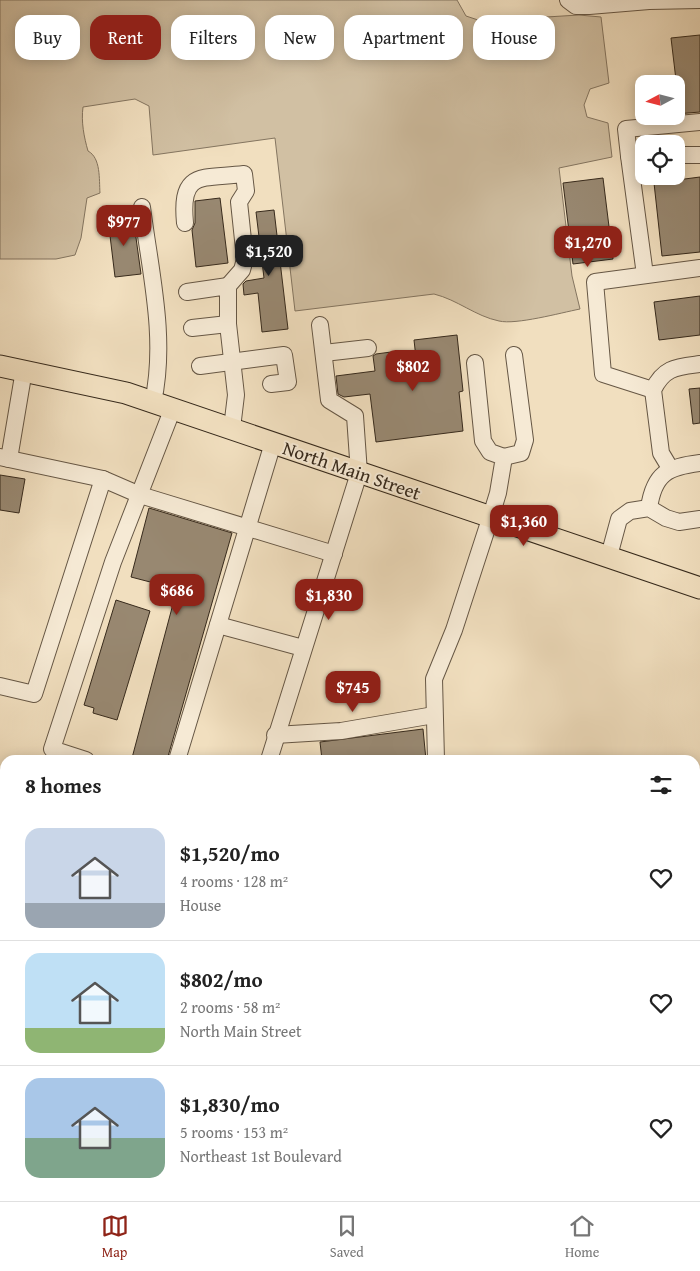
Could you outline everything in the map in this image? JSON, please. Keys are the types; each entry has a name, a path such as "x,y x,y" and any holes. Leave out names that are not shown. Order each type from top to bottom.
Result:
{"main road":[{"name":"North Main Street","path":"0,366 126,393 700,588"}],"street":[{"path":"568,0 576,6 589,6 649,1 700,0"},
{"path":"635,151 626,129 700,122"},
{"path":"685,155 700,155"},
{"path":"185,223 185,192 192,183 200,180 244,174 246,191 238,202 245,259 242,270 228,286 187,292"},
{"path":"639,185 645,275"},
{"path":"71,755 52,749 113,562 140,495 163,405 158,378 159,354 142,207"},
{"path":"653,390 602,374 595,282 700,268"},
{"path":"228,286 228,324 236,395 232,428"},
{"path":"192,328 228,324"},
{"path":"270,755 359,473 355,416 329,400 320,325"},
{"path":"324,353 368,348"},
{"path":"200,366 284,355 288,382 271,384"},
{"path":"475,363 483,441 490,452 504,457 521,453 525,440 514,355"},
{"path":"670,468 660,453 653,390 664,374 672,368 700,364"},
{"path":"24,370 5,458 103,479 140,495 334,554"},
{"path":"179,755 273,443"},
{"path":"436,755 434,678 454,630 491,516 498,493 504,457"},
{"path":"649,508 657,483 670,468 700,463"},
{"path":"0,686 34,694 103,479"},
{"path":"609,556 621,516 630,510 649,508 674,521 700,519"},
{"path":"218,625 303,648"},
{"path":"275,736 340,731 434,715"}],"shaded area":[{"path":"0,0 457,0 466,16 473,18 473,60 555,60 555,16 579,15 601,17 609,83 590,89 584,105 587,117 608,123 612,157 559,168 572,276 580,309 550,316 507,322 482,316 451,300 434,294 295,311 275,138 153,155 149,106 135,99 83,107 84,135 88,151 92,154 97,164 100,193 87,198 81,238 75,255 56,259 0,259"}],"building":[{"path":"700,35 700,112 685,113 685,75 675,75 671,38"},
{"path":"700,177 700,252 662,256 654,185 685,185 685,179"},
{"path":"603,178 613,259 573,264 563,183"},
{"path":"220,198 228,263 196,267 192,230 195,223 195,201"},
{"path":"274,210 288,329 262,332 258,293 244,295 243,284 246,281 264,278 256,212"},
{"path":"133,216 141,274 115,277 108,219"},
{"path":"700,296 700,335 659,340 654,302"},
{"path":"457,335 463,391 459,392 463,431 376,442 370,394 344,397 338,394 336,376 375,371 373,356 391,352 394,379 418,376 414,340"},
{"path":"700,388 700,423 693,424 689,389"},
{"path":"0,475 25,479 19,513 0,510"},
{"path":"149,508 232,533 168,755 133,755 177,589 131,577"},
{"path":"116,600 150,611 117,720 93,713 94,708 84,705"},
{"path":"423,729 426,755 321,755 320,742"}]}
